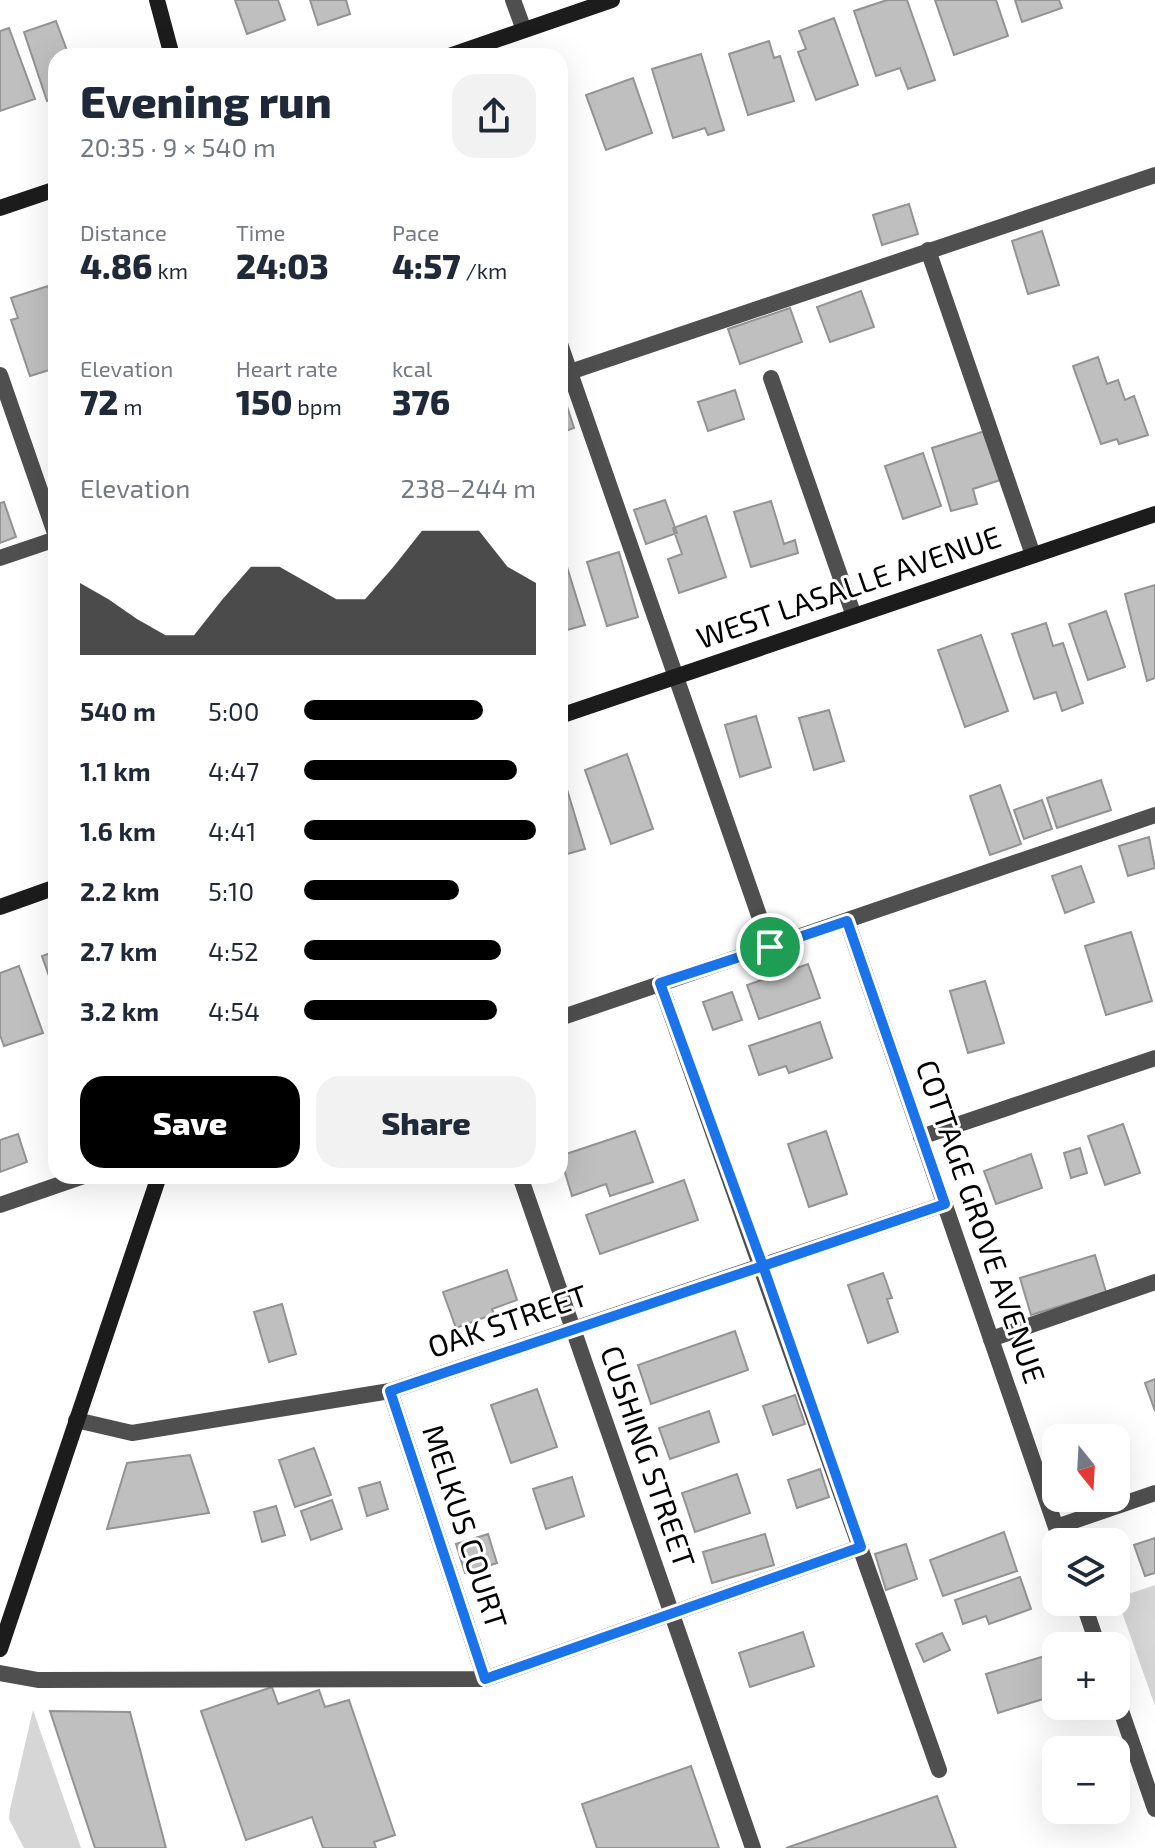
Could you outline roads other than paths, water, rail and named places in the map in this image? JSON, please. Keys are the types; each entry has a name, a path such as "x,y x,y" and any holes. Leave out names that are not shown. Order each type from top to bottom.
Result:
{"street":[{"path":"157,0 170,48"},
{"path":"513,0 524,30"},
{"path":"475,48 612,0"},
{"path":"568,373 1155,175"},
{"path":"0,208 48,192"},
{"path":"928,250 1033,555"},
{"path":"0,375 48,515"},
{"path":"771,378 854,616"},
{"path":"568,382 770,947"},
{"name":"WEST LASALLE AVENUE","path":"568,713 1155,514"},
{"path":"0,558 48,541"},
{"path":"568,1015 1155,815"},
{"path":"0,907 48,890"},
{"name":"COTTAGE GROVE AVENUE","path":"847,921 1057,1528"},
{"path":"660,983 763,1266 939,1770"},
{"path":"921,1137 1155,1058"},
{"path":"0,1205 61,1184"},
{"path":"0,1649 156,1184"},
{"name":"CUSHING STREET","path":"523,1184 753,1848"},
{"name":"OAK STREET","path":"76,1420 132,1433 390,1391 945,1204"},
{"path":"991,1339 1155,1282"},
{"name":"MELKUS COURT","path":"390,1391 485,1679"},
{"path":"1073,1528 1155,1493"},
{"path":"0,1673 38,1680 485,1679 671,1611 861,1547"},
{"path":"1124,1720 1155,1809"}]}
